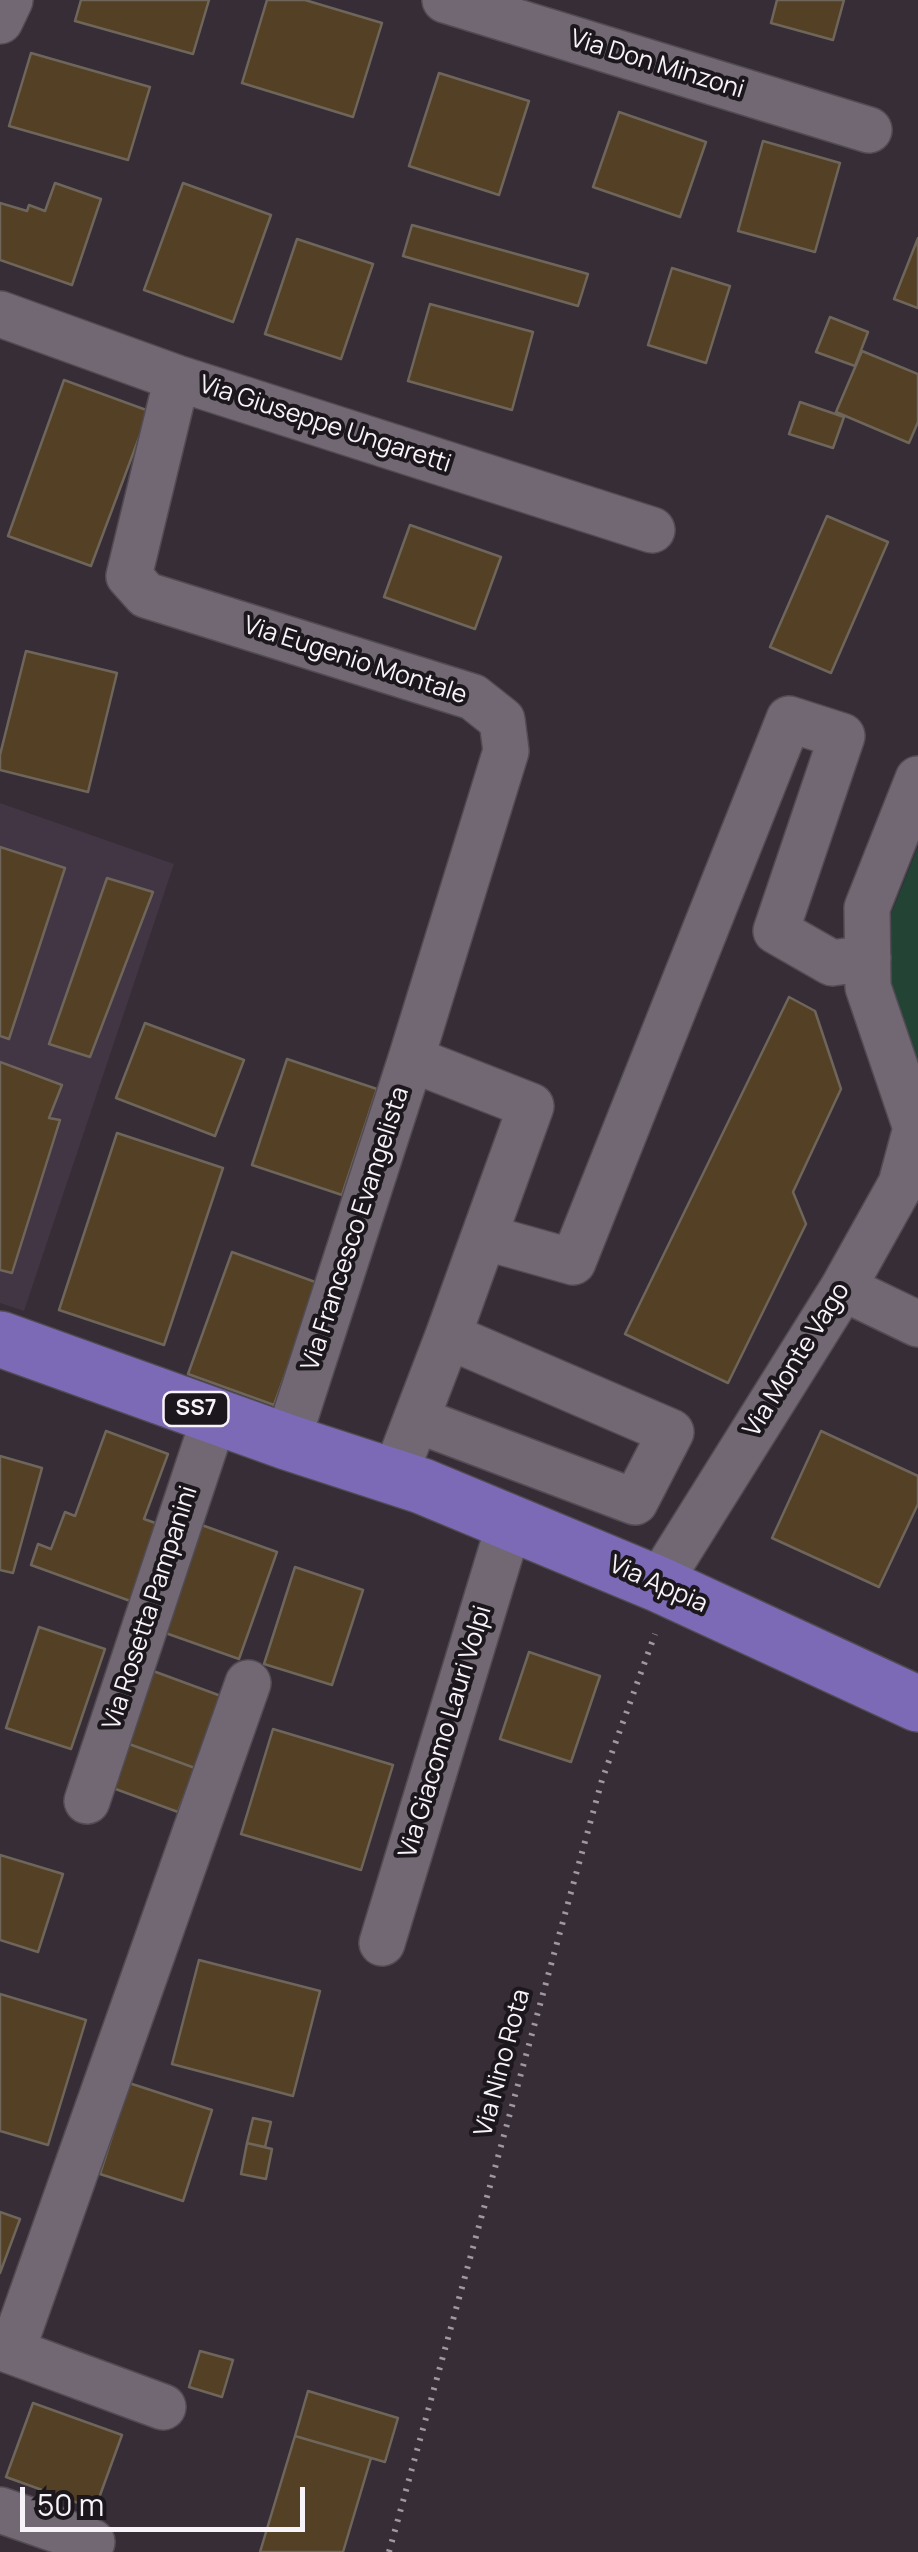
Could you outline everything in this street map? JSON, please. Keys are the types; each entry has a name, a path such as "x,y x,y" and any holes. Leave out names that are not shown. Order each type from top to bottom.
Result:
{"main road":[{"name":"SS7","path":"0,1339 394,1477"},
{"name":"Via Appia","path":"394,1477 664,1587 918,1704"}],"street":[{"path":"0,21 10,0"},
{"name":"Via Don Minzoni","path":"445,0 868,130"},
{"name":"Via Giuseppe Ungaretti","path":"0,314 177,378 652,530"},
{"name":"Via Eugenio Montale","path":"177,378 129,576 146,594 473,697 502,720 506,751 412,1057"},
{"path":"484,1237 573,1262 788,718 842,736 776,931"},
{"path":"917,1128 868,987 867,908 918,779"},
{"path":"718,897 832,963 868,958"},
{"name":"Via Francesco Evangelista","path":"287,1442 412,1057 531,1106 394,1477"},
{"name":"Via Monte Vago","path":"664,1587 901,1184 917,1128"},
{"path":"843,1288 918,1324"},
{"path":"417,1420 635,1502 671,1432 448,1336"},
{"name":"Via Rosetta Pampanini","path":"87,1800 214,1416"},
{"name":"Via Giacomo Lauri Volpi","path":"382,1943 510,1522"},
{"path":"163,2407 6,2349 248,1683"},
{"path":"0,2510 92,2542"}],"path":[{"name":"Via Nino Rota","path":"389,2552 602,1780 664,1587"}],"shaded area":[{"path":"0,803 174,864 24,1311 0,1303"}],"green space":[{"path":"918,847 918,1065 889,991 887,924"}],"building":[{"path":"81,0 209,0 193,54 75,21"},
{"path":"267,0 305,0 382,23 353,117 242,83"},
{"path":"777,0 844,0 833,40 771,23"},
{"path":"31,53 150,87 128,160 9,126"},
{"path":"439,73 529,101 499,195 409,166"},
{"path":"619,112 706,142 680,217 593,187"},
{"path":"763,141 840,163 815,252 738,231"},
{"path":"55,183 101,199 72,285 0,260 0,203 27,211 29,205 45,211"},
{"path":"183,183 271,215 233,322 144,290"},
{"path":"412,225 588,274 578,306 403,256"},
{"path":"918,238 918,308 894,299"},
{"path":"297,239 373,264 341,359 265,334"},
{"path":"672,268 730,286 706,363 648,345"},
{"path":"430,304 533,332 512,410 408,381"},
{"path":"830,317 868,332 855,366 816,352"},
{"path":"862,351 918,374 918,422 909,443 836,412"},
{"path":"64,380 149,411 91,566 8,536"},
{"path":"800,402 844,417 833,448 789,434"},
{"path":"827,516 888,542 831,673 770,647"},
{"path":"410,525 501,557 475,629 384,597"},
{"path":"26,651 117,673 88,792 0,770 0,755"},
{"path":"0,847 65,868 9,1039 0,1036"},
{"path":"107,878 153,892 90,1057 49,1044"},
{"path":"789,997 815,1011 841,1089 793,1192 806,1224 728,1383 625,1334"},
{"path":"145,1023 244,1060 215,1136 116,1098"},
{"path":"287,1059 377,1089 342,1195 252,1165"},
{"path":"0,1062 62,1085 49,1118 60,1120 12,1273 0,1270"},
{"path":"117,1133 223,1168 164,1345 59,1310"},
{"path":"232,1252 318,1283 274,1405 188,1374"},
{"path":"106,1431 168,1454 144,1519 161,1525 133,1602 31,1565 38,1544 51,1549 65,1512 75,1516"},
{"path":"821,1431 918,1476 918,1504 879,1587 772,1538"},
{"path":"0,1456 42,1468 13,1573 0,1570"},
{"path":"196,1523 277,1552 239,1659 157,1630"},
{"path":"295,1567 363,1590 332,1685 264,1664"},
{"path":"39,1627 105,1649 71,1749 6,1728"},
{"path":"529,1652 600,1676 571,1762 500,1739"},
{"path":"145,1668 221,1696 195,1768 118,1740"},
{"path":"273,1729 393,1765 361,1870 241,1834"},
{"path":"118,1740 195,1768 178,1812 102,1784"},
{"path":"0,1855 63,1874 38,1952 0,1940"},
{"path":"199,1960 320,1991 293,2096 172,2064"},
{"path":"0,1994 86,2020 48,2145 0,2131"},
{"path":"129,2083 212,2110 183,2201 100,2174"},
{"path":"253,2118 271,2122 265,2147 247,2143"},
{"path":"247,2143 272,2149 266,2179 241,2174"},
{"path":"0,2212 20,2219 0,2273"},
{"path":"200,2351 233,2360 222,2397 189,2387"},
{"path":"308,2391 398,2418 385,2462 295,2436"},
{"path":"33,2403 122,2435 95,2509 6,2477"},
{"path":"295,2436 371,2458 343,2552 260,2552"}]}
